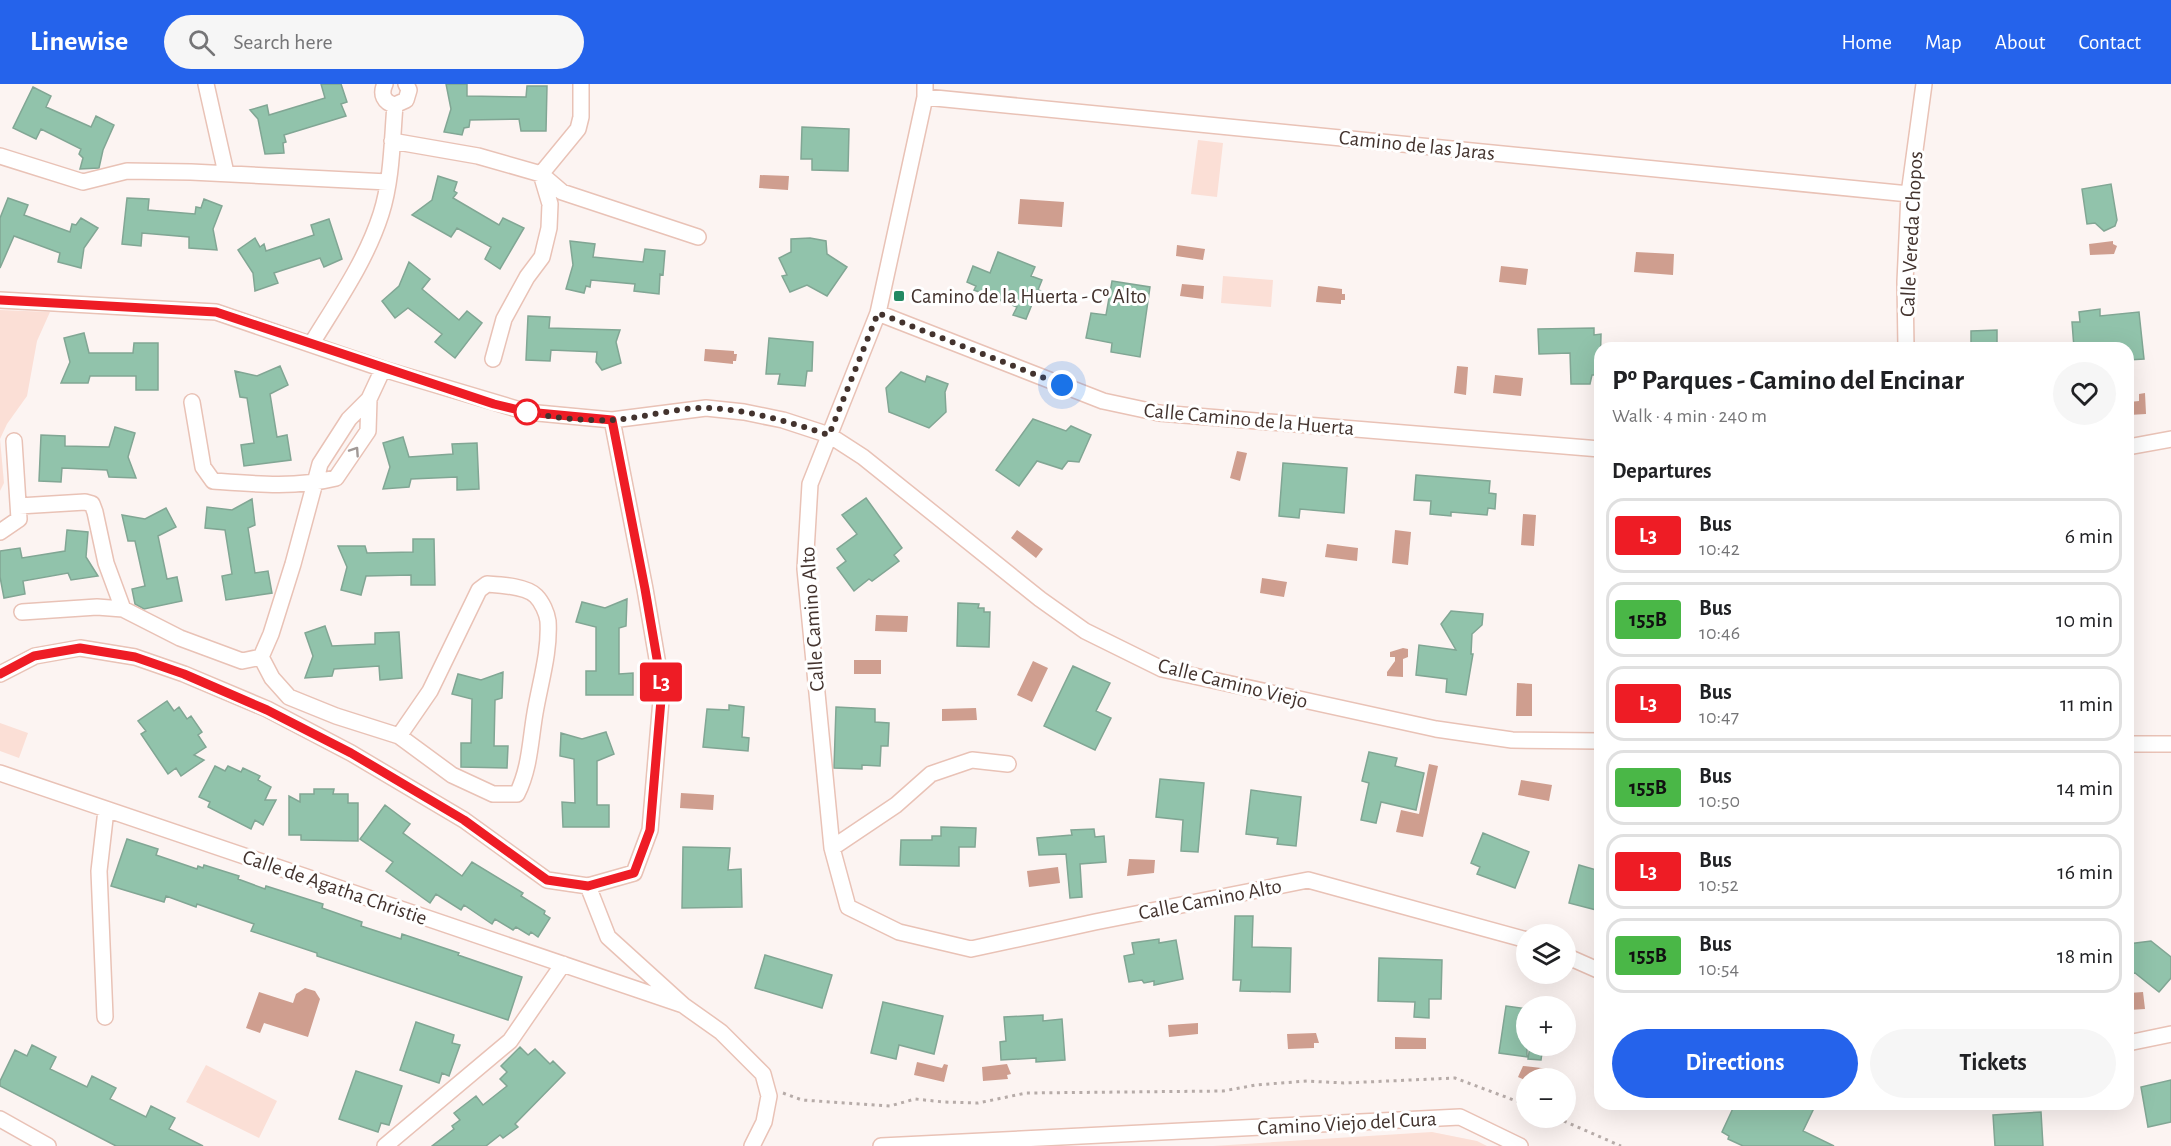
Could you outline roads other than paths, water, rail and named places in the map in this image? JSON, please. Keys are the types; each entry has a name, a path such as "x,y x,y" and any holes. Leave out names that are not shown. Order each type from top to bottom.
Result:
{"street":[{"path":"206,84 226,174"},
{"path":"385,84 382,94 384,99 395,105"},
{"path":"395,105 406,100 408,84"},
{"path":"541,174 578,129 581,117 581,84"},
{"name":"Calle Vereda Chopos","path":"1906,342 1905,282 1909,194 1924,84"},
{"name":"Camino de las Jaras","path":"925,91 1909,194"},
{"name":"Calle Camino Alto","path":"925,91 878,313 810,484 805,569 832,848 848,907 899,932 971,949 1308,880 1516,937"},
{"path":"312,343 357,270 382,212 388,182 395,105"},
{"path":"392,141 478,156 541,174 562,192 698,237"},
{"path":"0,156 82,182 127,171 388,182"},
{"path":"493,358 504,319 527,278 542,257 549,228 550,204 541,174"},
{"name":"Calle Camino Viejo","path":"0,300 216,312 383,369 527,412 612,420 706,408 744,411 783,420 829,435 863,457 1040,599 1085,632 1162,669 1436,729 1512,740 1594,741"},
{"name":"Calle Camino de la Huerta","path":"878,313 1103,401 1159,413 1594,449"},
{"path":"22,612 97,607 123,609 180,638 242,662 261,657 272,634 320,464 349,419 369,399 383,369"},
{"path":"192,402 203,467 213,481 314,484 336,478 368,431 369,399"},
{"path":"0,674 34,656 80,648 135,657 184,674 267,710 351,753 464,820 547,880 588,886 634,873 650,830 662,688 612,420"},
{"path":"2134,446 2171,439"},
{"path":"0,532 19,519 14,441"},
{"path":"19,506 85,502 92,504 106,563 123,609"},
{"path":"261,657 272,678 289,697 336,716 399,736 452,775 493,794 517,794 526,777 535,711 543,680 548,620 544,607 536,595 511,586 487,584 479,590 430,691 399,736"},
{"path":"2134,744 2171,744"},
{"path":"832,848 896,805 931,774 972,760 1008,764"},
{"name":"Calle de Agatha Christie","path":"0,773 683,1005"},
{"path":"105,1017 99,871 106,810"},
{"name":"Calle de Agatha Christie","path":"588,886 608,937 683,1005 721,1032 763,1074 769,1096 764,1122 752,1146"},
{"path":"1576,960 1594,968"},
{"path":"385,1146 510,1041 563,964"},
{"path":"2134,1042 2171,1034"},
{"name":"Camino Viejo del Cura","path":"881,1146 1164,1139 1460,1118 1520,1146"},
{"path":"0,1119 48,1146"}],"place":[{"name":"Camino de la Huerta - Cº Alto","path":"899,296"}]}
